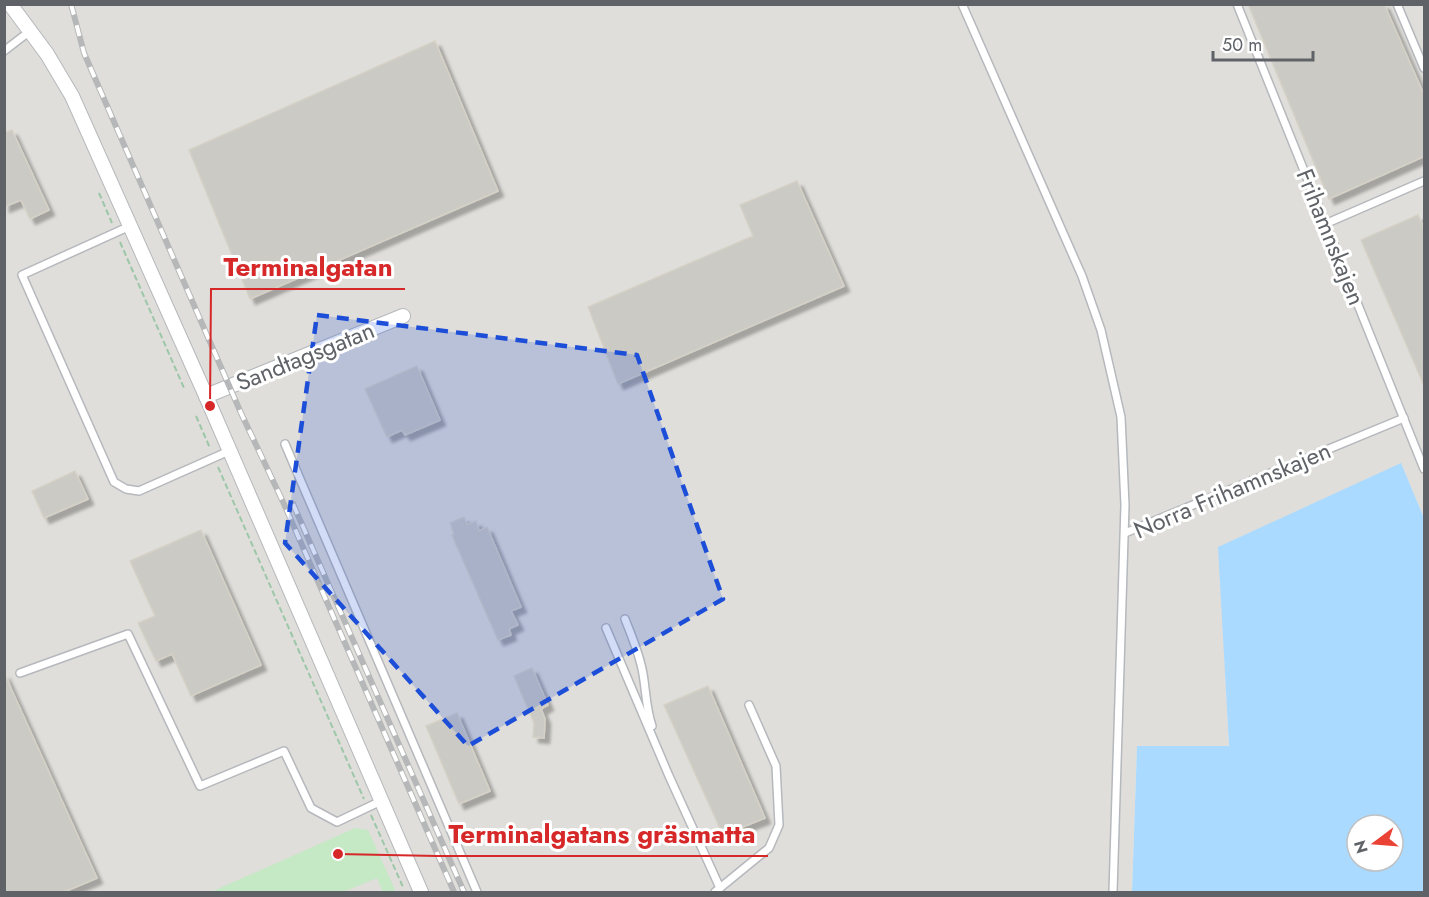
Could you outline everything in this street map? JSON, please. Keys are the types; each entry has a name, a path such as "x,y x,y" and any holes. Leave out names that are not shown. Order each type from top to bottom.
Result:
{"street":[{"path":"10,4 47,54 72,96 206,396 421,892"},
{"name":"Sandtagsgatan","path":"206,396 403,316"}],"lane":[{"path":"962,4 1082,276 1101,330 1121,417 1125,470 1125,533"},
{"name":"Frihamnskajen","path":"1237,4 1404,418 1423,459 1425,469"},
{"path":"1397,4 1425,69"},
{"path":"4,51 30,31"},
{"path":"1325,224 1425,181"},
{"path":"130,226 22,275 114,482 126,489 139,490 230,451"},
{"name":"Norra Frihamnskajen","path":"1113,892 1125,533 1404,418"},
{"path":"285,444 477,892"},
{"path":"625,619 644,675 649,717 669,776"},
{"path":"606,628 717,890 769,848 779,825 776,766 749,705"},
{"path":"20,673 128,634 200,786 284,751 310,808 337,822 381,801"}],"path":[{"path":"97,189 184,388"},
{"path":"195,416 405,892"}],"highlighted area":[{"path":"317,315 637,355 723,599 468,746 285,543"}],"shaded area":[{"path":"5,5 1424,5 1424,518 1401,464 1219,547 1229,747 1137,747 1132,892 5,892"}],"green space":[{"path":"355,828 368,830 396,892 383,892 377,878 343,892 211,892"}],"water":[{"path":"1401,463 1424,518 1424,892 1132,892 1137,746 1229,746 1218,547"}],"building":[{"path":"1248,4 1384,4 1425,97 1425,156 1329,199"},
{"path":"435,41 498,191 250,299 189,150"},
{"path":"12,130 49,210 30,219 21,200 4,207 4,133"},
{"path":"797,181 844,286 618,384 588,307 753,236 740,205"},
{"path":"1418,215 1425,230 1425,388 1361,240"},
{"path":"417,366 440,420 405,435 402,430 387,437 365,389"},
{"path":"75,471 88,499 44,518 32,491"},
{"path":"464,517 467,525 476,521 479,531 487,527 521,607 511,611 518,625 509,629 511,635 498,640 452,535 454,534 450,523"},
{"path":"201,530 261,665 191,696 172,654 156,661 138,623 155,616 130,561"},
{"path":"532,668 548,705 541,709 545,719 544,738 533,737 534,723 514,676"},
{"path":"4,673 97,878 64,892 4,892"},
{"path":"708,686 765,818 723,835 664,705"},
{"path":"457,713 490,791 459,804 426,726"}],"railway":[{"path":"71,4 84,53 454,892"},
{"path":"293,504 464,892"}],"place":[{"name":"Terminalgatan","path":"210,406"},
{"name":"Terminalgatans gräsmatta","path":"338,854"}]}
